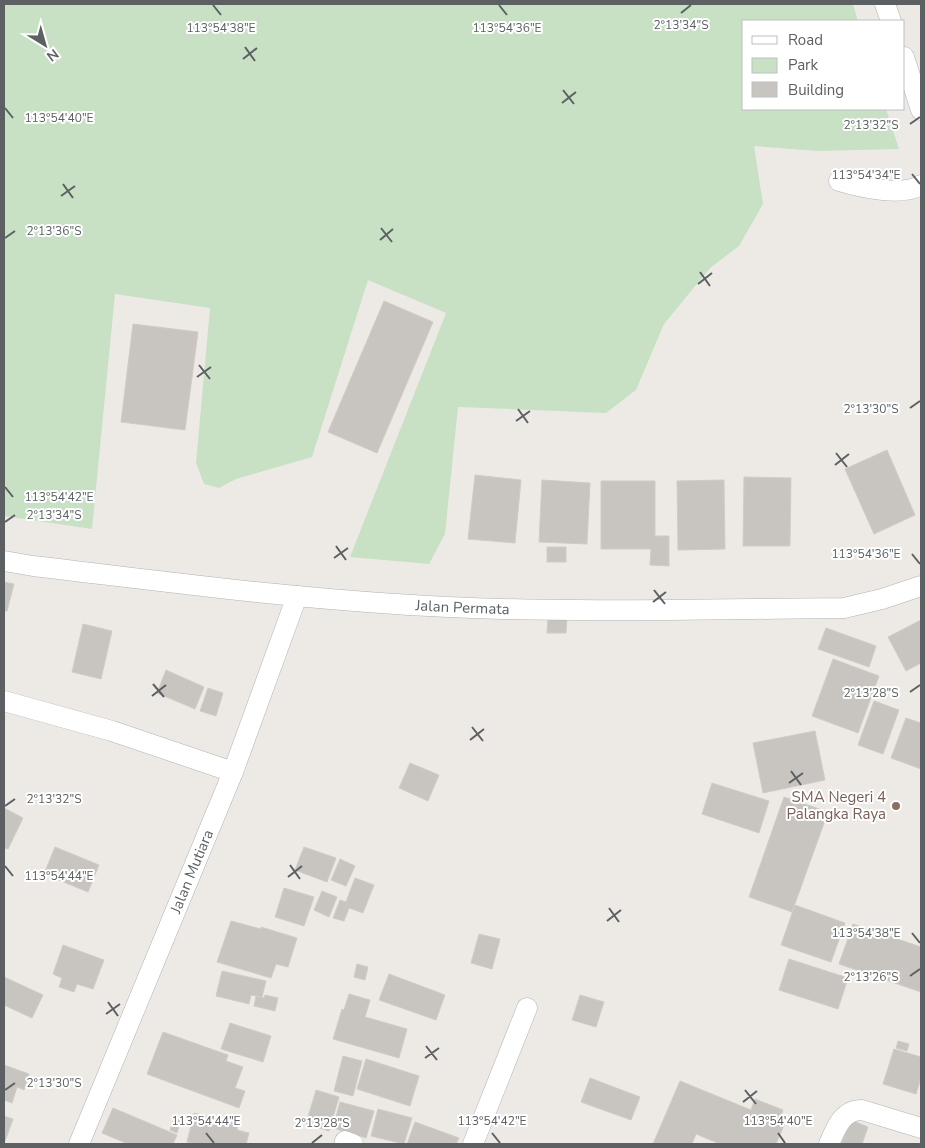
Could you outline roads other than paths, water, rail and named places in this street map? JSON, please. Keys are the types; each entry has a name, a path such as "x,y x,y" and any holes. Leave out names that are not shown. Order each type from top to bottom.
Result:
{"street":[{"path":"885,4 891,20"},
{"path":"905,59 921,110"},
{"path":"839,181 856,186 903,190 916,188 921,185"},
{"name":"Jalan Permata","path":"4,561 32,566 297,596 447,607 557,609 844,608 882,599 921,586"},
{"name":"Jalan Mutiara","path":"79,1144 233,772 297,596"},
{"path":"4,701 112,731 233,772"},
{"path":"472,1144 527,1008"},
{"path":"829,1144 842,1119 847,1113 856,1110 862,1110 921,1128"}],"place":[{"name":"SMA Negeri 4 Palangka Raya","path":"896,806"}]}
